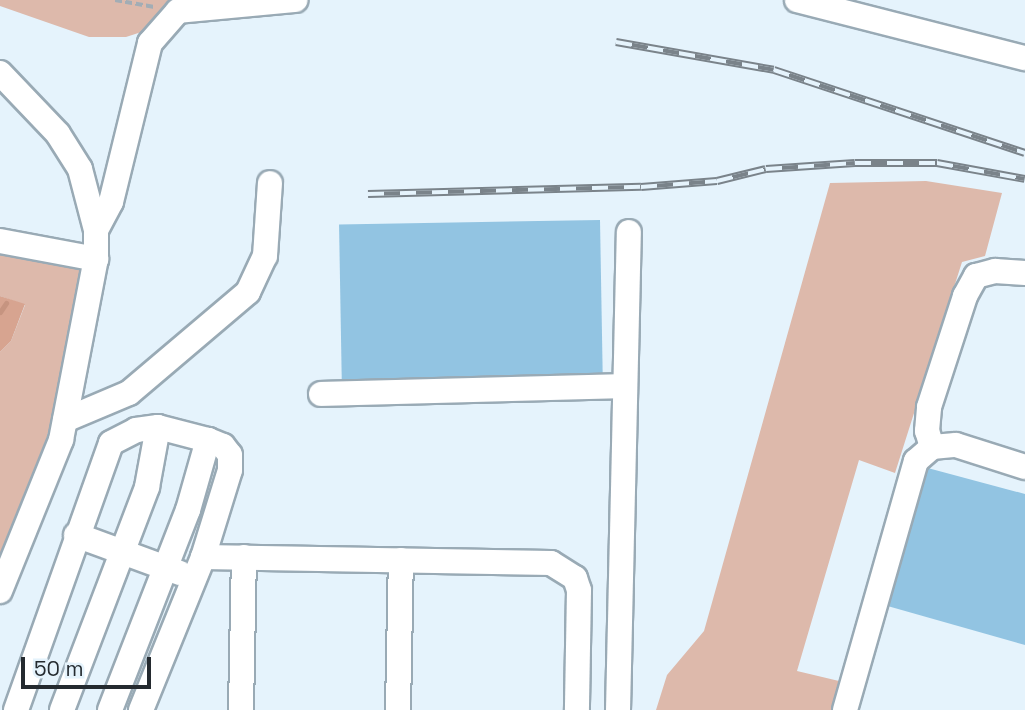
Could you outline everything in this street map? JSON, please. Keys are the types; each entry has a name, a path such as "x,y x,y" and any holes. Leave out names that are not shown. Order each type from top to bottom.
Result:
{"street":[{"path":"96,230 111,202 150,43 178,11 295,0"},
{"path":"797,0 1025,58"},
{"path":"0,73 58,134 80,169 96,230 96,259 65,420 0,591"},
{"path":"65,420 129,393 248,292 265,256 270,183"},
{"path":"618,710 629,233"},
{"path":"0,241 96,259"},
{"path":"932,447 927,431 929,407 965,296 976,276 995,271 1025,273"},
{"path":"321,394 625,386"},
{"path":"62,710 147,487 159,427"},
{"path":"16,710 76,535 111,443 136,430 159,427 223,446 230,455 230,470 199,567 141,710"},
{"path":"110,710 166,567 208,440"},
{"path":"845,710 916,461 932,447 956,446 1025,467"},
{"path":"76,535 166,567 199,567 244,557 551,563 575,578 579,590 577,710"},
{"path":"241,710 244,557"},
{"path":"398,710 401,561"}],"path":[{"path":"115,0 178,11"}],"shaded area":[{"path":"0,0 240,0 126,37 89,37 0,6"},
{"path":"926,181 1002,193 985,256 962,262 895,473 859,460 797,671 839,681 831,710 656,710 667,675 704,631 830,183"},
{"path":"0,249 84,259 68,361 41,458 0,565 0,352 11,341 25,305 0,296"},
{"path":"0,296 25,304 11,341 0,352"}],"building":[{"path":"600,220 603,376 342,381 339,225"},
{"path":"924,467 1025,494 1025,645 884,605"}],"waterway":[{"path":"0,312 6,303"}],"railway":[{"path":"616,42 774,70 1025,153"},
{"path":"368,194 641,187 717,181 766,169 855,163 937,163 1025,179"}]}
